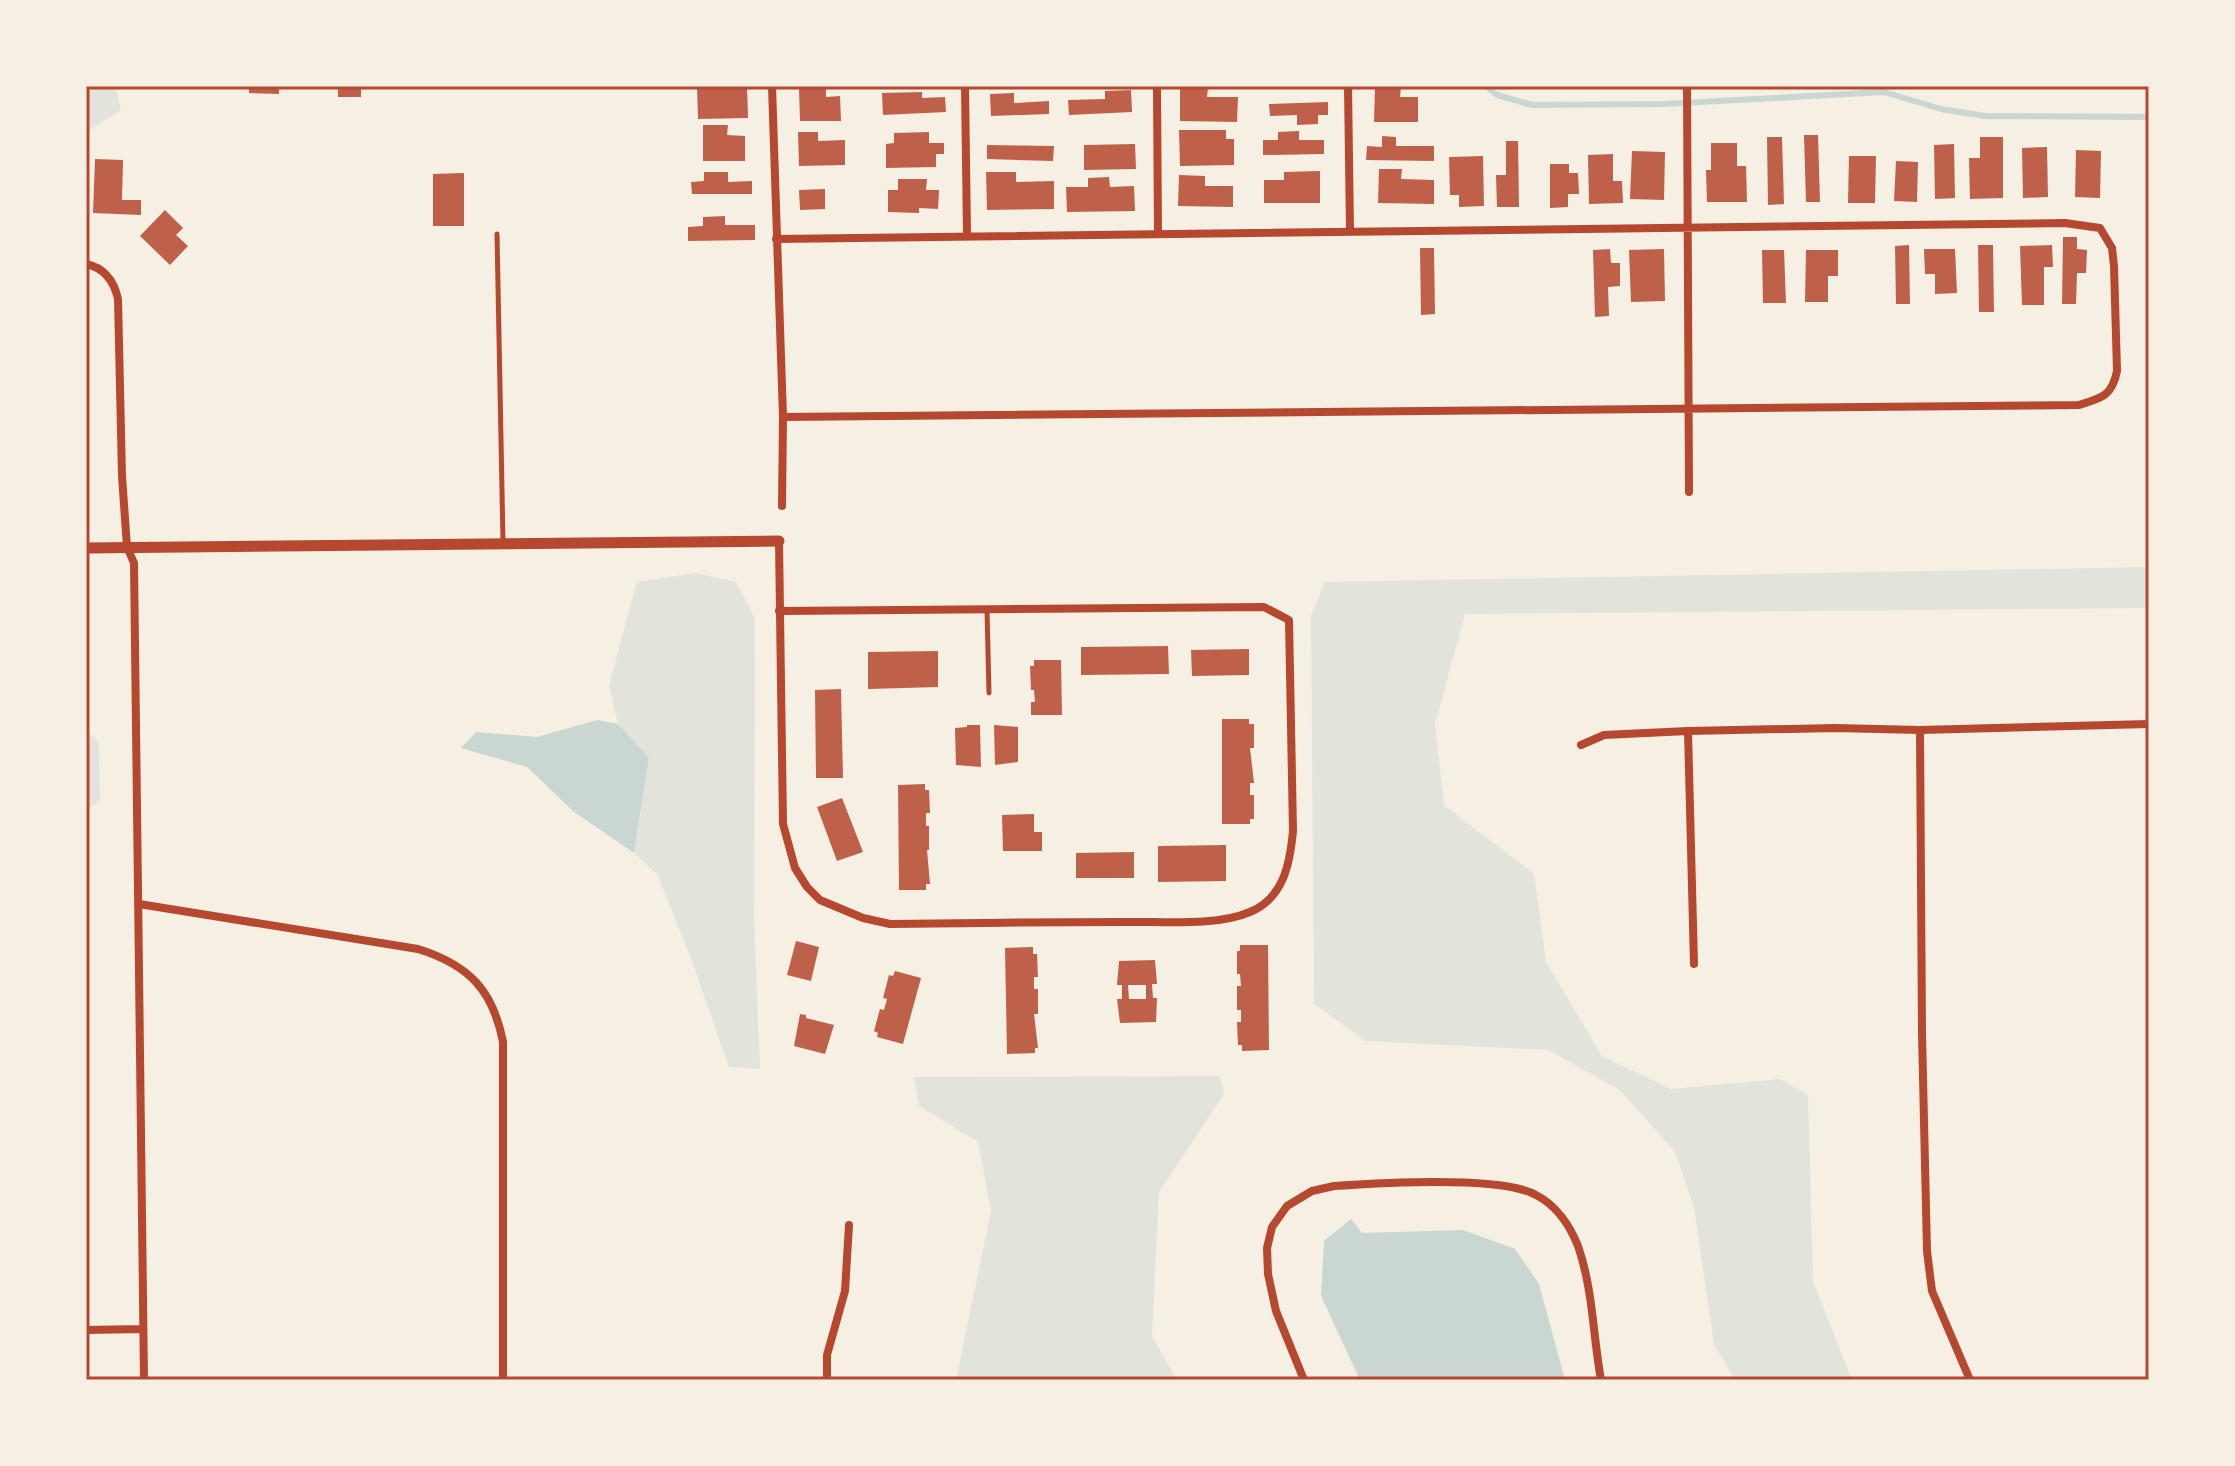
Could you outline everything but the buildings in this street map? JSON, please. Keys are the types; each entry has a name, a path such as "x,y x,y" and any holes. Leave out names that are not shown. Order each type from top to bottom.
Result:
{"street":[{"path":"772,86 783,417 782,506"},
{"path":"965,86 967,235"},
{"path":"1157,86 1158,234"},
{"path":"1348,86 1350,231"},
{"path":"1687,86 1689,492"},
{"path":"776,239 2065,223 2100,228 2112,248 2114,266 2115,384 2104,397 2079,405 783,417"},
{"path":"86,264 98,267 115,284 120,331 122,476 127,547 134,563 144,1380"},
{"path":"86,548 779,541 779,611 783,824 795,868 820,900 863,918 890,924 1195,921 1251,912 1275,892 1286,877 1293,831 1289,620 1264,607 779,611"},
{"path":"1581,745 1604,735 1688,731 1920,730 2149,724"},
{"path":"1920,730 1927,1251 1932,1291 1970,1380"},
{"path":"1688,731 1694,964"},
{"path":"139,904 418,949 446,958 481,986 498,1015 503,1042 503,1380"},
{"path":"1304,1380 1276,1311 1268,1274 1267,1248 1272,1227 1287,1206 1312,1191 1368,1184 1497,1185 1520,1188 1549,1204 1567,1223 1584,1266 1601,1380"},
{"path":"827,1380 827,1355 845,1291 849,1225"},
{"path":"86,1330 143,1329"}],"lane":[{"path":"497,234 503,543"},
{"path":"987,609 989,693"}],"shaded area":[{"path":"86,86 115,86 121,110 86,132"},
{"path":"2149,567 2149,608 1465,614 1435,724 1444,805 1534,874 1546,962 1602,1056 1671,1089 1780,1079 1808,1095 1813,1281 1852,1380 1735,1380 1714,1345 1694,1207 1675,1152 1620,1090 1548,1050 1366,1041 1314,1004 1311,615 1325,582"},
{"path":"695,573 736,582 755,618 754,917 760,1069 729,1067 657,874 634,853 649,759 618,724 609,685 637,582"},
{"path":"597,720 618,724 649,758 634,853 574,812 527,767 461,748 476,732 537,737"},
{"path":"86,735 91,735 99,743 100,800 91,807 86,806"},
{"path":"1219,1076 1224,1094 1159,1192 1152,1336 1177,1380 956,1380 991,1211 978,1142 919,1106 914,1077"},
{"path":"1351,1219 1362,1233 1463,1230 1515,1249 1539,1284 1565,1380 1360,1380 1321,1296 1324,1241"}],"waterway":[{"path":"1486,86 1497,95 1532,105 1663,104 1884,92 1941,109 1985,116 2149,117"}]}
